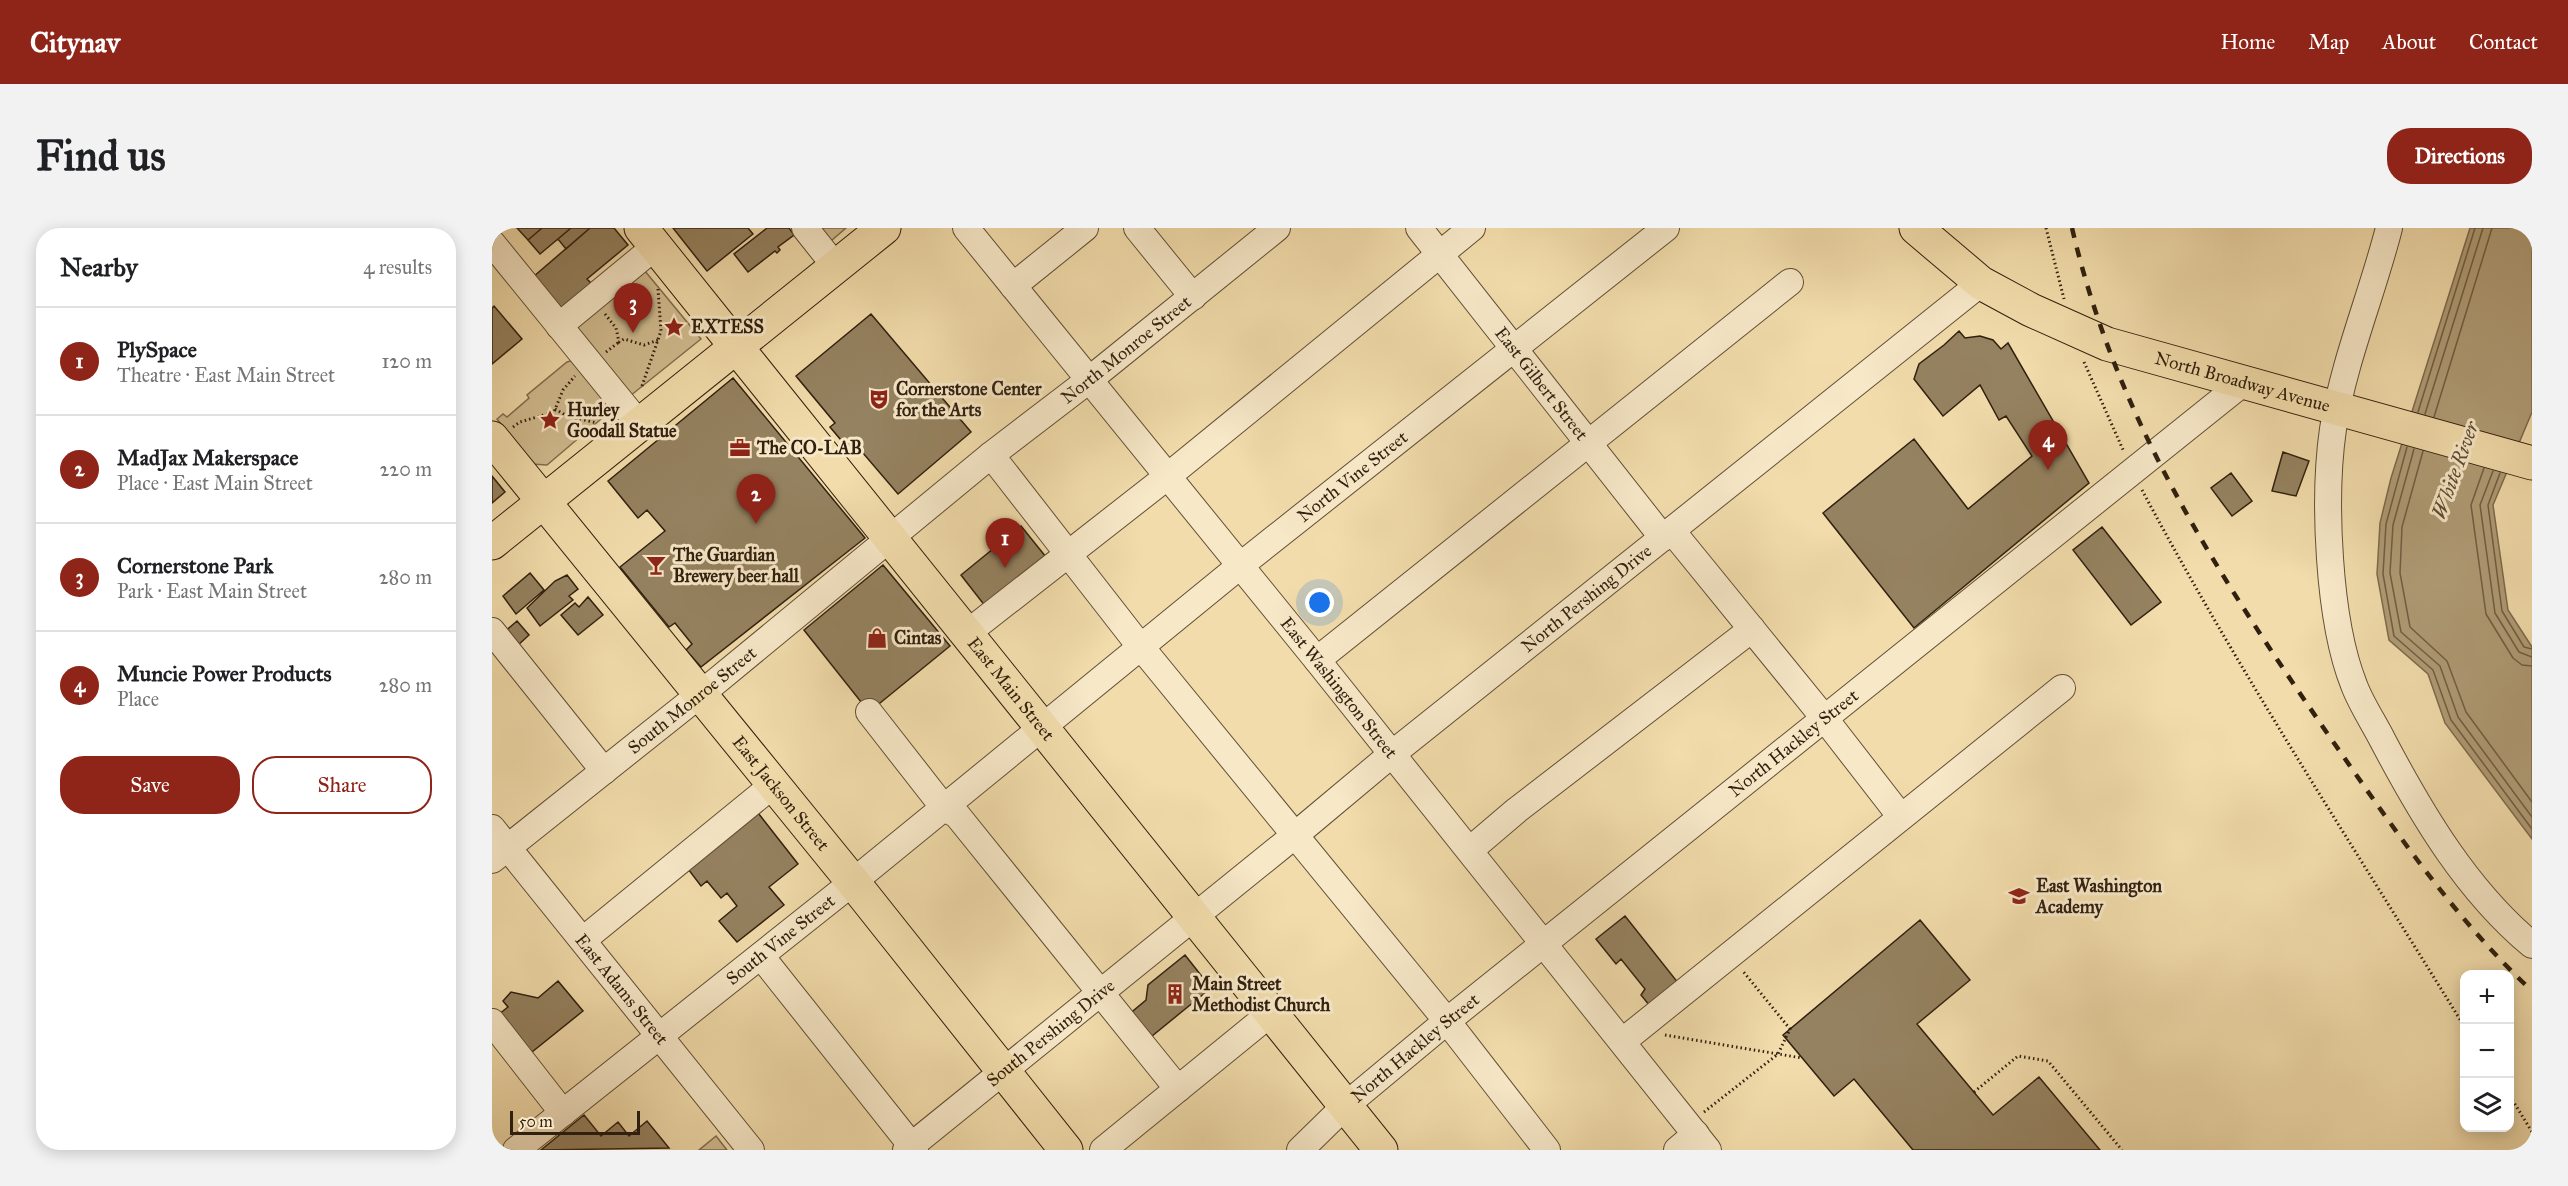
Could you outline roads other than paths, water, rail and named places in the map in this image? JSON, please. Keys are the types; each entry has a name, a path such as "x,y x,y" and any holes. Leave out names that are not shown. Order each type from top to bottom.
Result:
{"main road":[{"path":"492,543 738,348 884,228"},
{"name":"North Broadway Avenue","path":"1916,228 1981,283 2042,315 2107,344 2522,460"},
{"name":"East Main Street","path":"649,237 1381,1150"},
{"name":"East Jackson Street","path":"499,435 543,502 853,882 1066,1150"}],"street":[{"path":"805,228 836,267"},
{"name":"East Washington Street","path":"966,228 1241,565 1544,944 1629,1036 1696,1137"},
{"path":"1013,286 1085,228"},
{"path":"1137,228 1193,297"},
{"name":"North Monroe Street","path":"891,538 991,455 1089,380 1278,228"},
{"name":"East Gilbert Street","path":"1419,228 1590,445 1752,629 1900,817"},
{"path":"966,634 1168,476 1472,228"},
{"name":"North Vine Street","path":"1041,728 1241,565 1666,228"},
{"path":"2389,228 2344,375 2344,411 2330,459 2328,518 2341,636 2354,685 2401,774 2458,866 2508,925 2532,945"},
{"path":"559,326 592,299 649,237"},
{"path":"492,243 640,426"},
{"path":"1317,660 1590,445 1790,282"},
{"name":"North Pershing Drive","path":"1193,916 1294,836 1392,753 1981,283"},
{"name":"North Hackley Street","path":"1300,1150 1345,1106 1447,1022 2244,381"},
{"path":"991,455 1141,647 1447,1022 1547,1150"},
{"name":"South Monroe Street","path":"497,845 604,771 891,538"},
{"path":"1470,850 1517,810 1752,629"},
{"path":"492,631 604,771"},
{"path":"1629,1036 2062,688"},
{"path":"869,712 944,808 957,815 1178,1089"},
{"name":"South Vine Street","path":"516,1150 761,956 1041,728"},
{"path":"584,940 773,785"},
{"name":"East Adams Street","path":"497,845 584,940 751,1150"},
{"name":"South Pershing Drive","path":"911,1149 1193,916"},
{"path":"761,956 911,1149"},
{"path":"1103,1150 1271,1013"},
{"path":"492,1022 563,1113"}],"water":[{"name":"White River","path":"2470,228 2532,228 2532,412 2493,505 2508,610 2532,647 2532,839 2445,723 2428,674 2389,640 2377,574 2380,523 2391,478"}],"railway":[{"path":"2072,228 2092,300 2116,369 2145,434 2214,560 2292,682 2403,840 2451,904 2532,991"}],"place":[{"name":"EXTESS","path":"674,327"},
{"name":"Cornerstone Park","path":"633,333"},
{"name":"Cornerstone Center for the Arts","path":"879,399"},
{"name":"Hurley Goodall Statue","path":"550,420"},
{"name":"The CO-LAB","path":"740,448"},
{"name":"Muncie Power Products","path":"2048,470"},
{"name":"MadJax Makerspace","path":"756,524"},
{"name":"The Guardian Brewery beer hall","path":"656,565"},
{"name":"PlySpace","path":"1005,568"},
{"name":"Cintas","path":"877,638"},
{"name":"East Washington Academy","path":"2019,896"},
{"name":"Main Street Methodist Church","path":"1175,994"}]}
